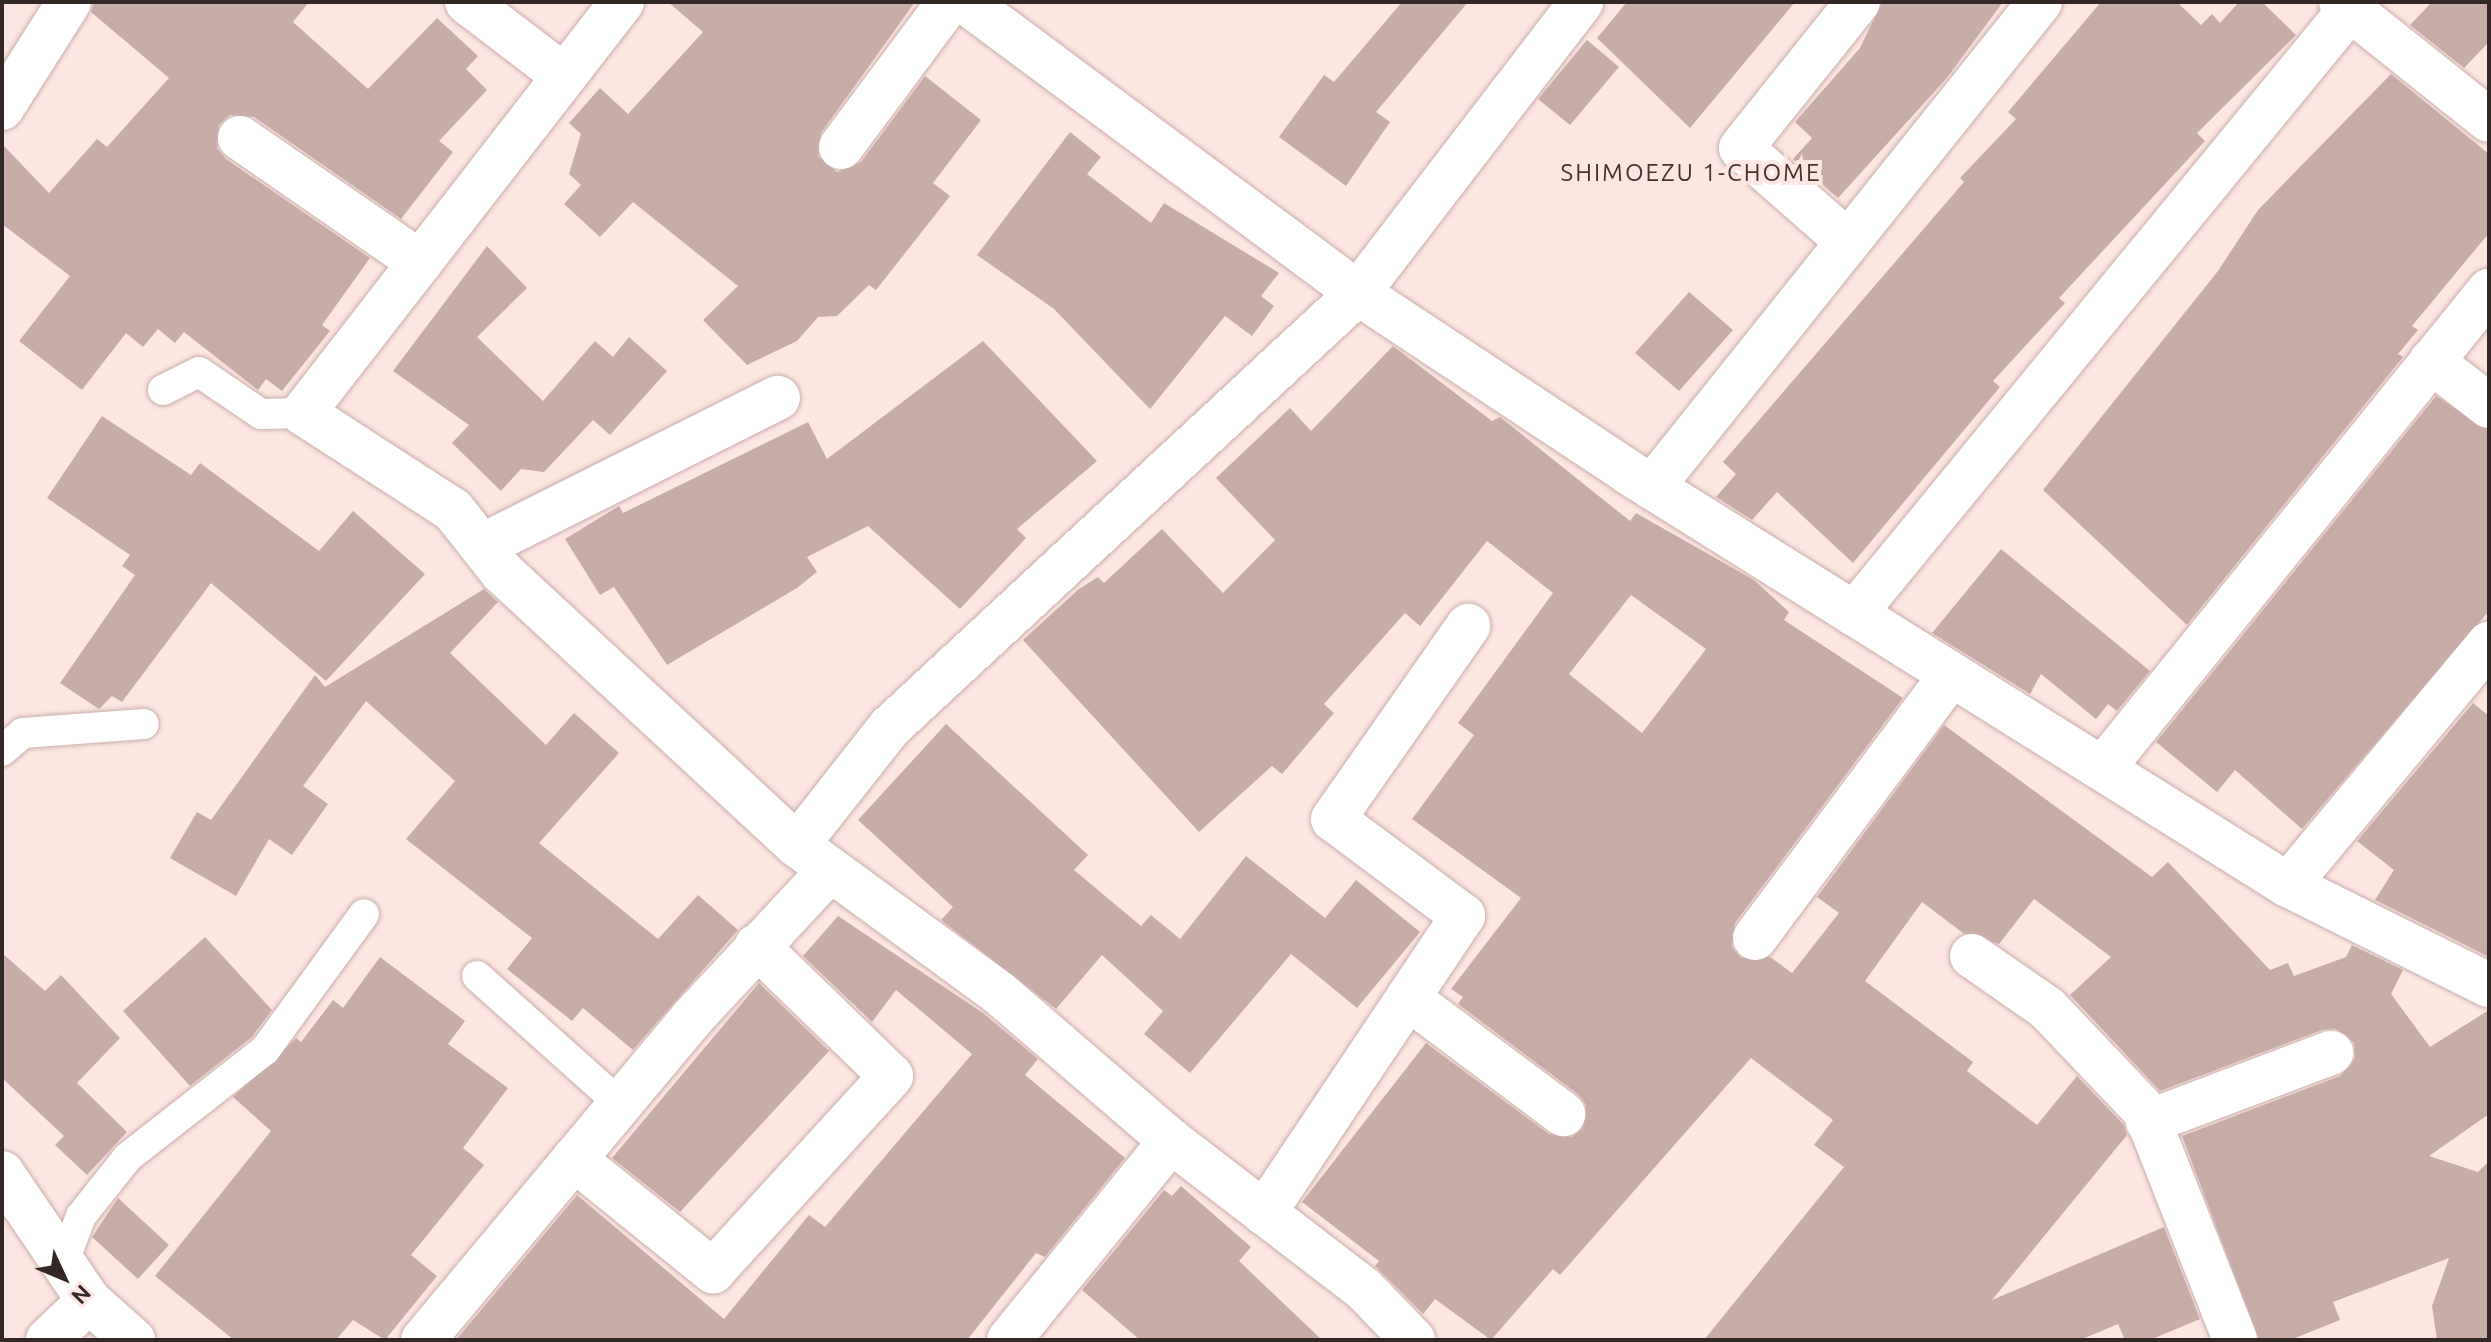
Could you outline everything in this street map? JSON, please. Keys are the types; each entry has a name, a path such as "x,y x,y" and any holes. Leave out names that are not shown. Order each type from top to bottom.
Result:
{"street":[{"path":"2,108 69,2"},
{"path":"467,2 564,76"},
{"path":"622,2 303,413 453,510 482,546 813,858 999,993 1171,1141 1364,1289 1413,1340"},
{"path":"841,147 949,2"},
{"path":"966,2 1358,293 1652,487 2288,885 2489,985"},
{"path":"423,1340 757,946 890,727 1358,293 1581,2"},
{"path":"1848,242 1741,148 1858,2"},
{"path":"1652,487 2040,2"},
{"path":"1854,614 2349,4 2489,120"},
{"path":"240,138 420,262"},
{"path":"2103,768 2489,291"},
{"path":"2431,361 2489,406"},
{"path":"482,546 778,398"},
{"path":"1264,1213 1463,916 1333,819 1468,626"},
{"path":"2288,885 2489,644"},
{"path":"1755,938 1950,676"},
{"path":"574,1159 713,1271 891,1076 757,946"},
{"path":"1972,956 2047,1008 2148,1122 2235,1340"},
{"path":"1408,998 1563,1114"},
{"path":"2148,1122 2331,1053"},
{"path":"1009,1340 1171,1141"},
{"path":"2,1173 89,1301 133,1340"},
{"path":"48,1340 89,1301"}],"lane":[{"path":"163,390 199,372 261,414 303,413"},
{"path":"2,751 23,733 144,724"},
{"path":"63,1264 81,1216 128,1157 265,1050 364,914"},
{"path":"477,976 620,1104"}],"building":[{"path":"94,2 309,2 293,22 368,89 437,18 478,56 466,69 487,90 439,141 453,152 401,219 254,117 230,115 219,125 217,148 226,159 370,258 322,325 330,331 282,391 266,379 258,390 184,332 175,343 158,329 143,347 126,333 82,390 19,341 70,276 2,224 2,144 49,193 97,139 107,147 169,78 91,12"},
{"path":"668,2 915,2 821,133 818,156 837,172 861,162 925,76 981,120 933,183 950,196 876,290 869,285 837,316 818,317 797,341 747,365 703,320 738,286 633,202 600,237 564,204 581,185 569,174 581,134 569,123 600,88 628,114 703,32"},
{"path":"1402,2 1468,2 1376,112 1390,122 1346,186 1279,137 1324,75 1334,82"},
{"path":"1627,2 1795,2 1690,128 1597,38"},
{"path":"1882,2 2003,2 1946,79 1838,198 1793,159 1812,138 1795,122 1860,48"},
{"path":"2101,2 2177,2 2201,25 2212,14 2220,23 2239,2 2262,2 2296,35 2197,133 2205,141 2059,298 2065,303 1993,381 2000,387 1853,563 1777,492 1752,520 1716,497 1736,474 1723,462 1964,182 1960,178 2016,119 2008,112"},
{"path":"2432,2 2489,2 2489,42 2464,68 2410,25"},
{"path":"1587,40 1619,67 1570,125 1538,99"},
{"path":"2391,74 2489,154 2489,233 2412,326 2418,330 2398,354 2403,357 2187,625 2043,490 2218,271 2258,210"},
{"path":"1070,132 1101,157 1087,174 1151,223 1164,203 1279,273 1261,296 1274,306 1252,336 1225,316 1150,409 1054,309 977,255"},
{"path":"487,246 527,288 477,337 543,401 595,341 613,357 629,337 667,371 610,435 593,420 544,472 521,469 501,491 452,443 469,425 393,371"},
{"path":"1689,292 1733,330 1679,391 1635,353"},
{"path":"983,341 1097,461 1017,529 1026,538 960,609 868,526 807,557 817,572 797,588 667,665 614,587 600,595 565,539 619,506 623,513 808,422 827,459"},
{"path":"1393,346 1492,421 1500,417 1630,521 1636,513 1754,580 1789,612 1784,620 1903,698 1735,923 1732,947 1741,958 1770,957 1792,973 1839,913 1817,897 1944,725 2152,877 2168,862 2270,970 2288,963 2294,976 2346,957 2352,945 2403,970 2391,994 2430,1047 2489,1010 2489,1114 2429,1156 2478,1172 2489,1161 2489,1340 2437,1340 2432,1306 2449,1258 2333,1302 2340,1320 2290,1340 2259,1340 2182,1136 2340,1076 2355,1058 2354,1043 2336,1029 2322,1030 2160,1091 2070,995 2111,957 2034,899 1999,944 1963,933 1922,902 1865,981 1973,1062 1967,1071 2037,1125 2077,1076 2124,1125 2127,1135 1992,1300 2164,1227 2200,1319 2150,1340 2125,1340 2118,1324 2080,1340 1704,1340 1844,1167 1814,1145 1833,1120 1751,1058 1560,1275 1553,1269 1491,1340 1435,1299 1423,1314 1375,1266 1379,1261 1302,1202 1426,1043 1549,1134 1572,1137 1583,1128 1586,1105 1579,1095 1458,1004 1463,997 1451,989 1521,898 1412,819 1474,735 1458,723 1553,593 1487,541 1420,626 1405,613 1324,704 1334,713 1282,774 1272,766 1199,832 1023,640 1079,589 1098,577 1104,583 1162,529 1223,593 1275,540 1216,478 1290,408 1311,431","holes":["1631,595 1706,649 1642,733 1569,674"]},
{"path":"2436,396 2489,430 2489,611 2302,829 2235,770 2217,792 2156,742"},
{"path":"102,416 191,475 200,463 319,551 353,511 425,574 326,681 211,583 122,702 112,696 99,709 60,683 135,575 122,566 130,555 47,498"},
{"path":"2001,549 2150,671 2117,711 2108,704 2096,719 2041,674 2030,694 1932,633"},
{"path":"484,589 498,602 450,653 546,745 574,713 619,753 539,843 658,939 698,895 738,930 633,1050 583,1008 572,1021 507,969 532,938 406,839 455,781 366,701 303,786 328,804 292,855 269,839 236,896 170,858 197,812 211,820 315,675 325,687"},
{"path":"2473,703 2489,716 2489,957 2375,900 2394,870 2357,841"},
{"path":"946,724 1088,855 1074,870 1141,926 1151,915 1180,939 1246,856 1325,918 1356,880 1420,932 1357,1008 1291,954 1190,1073 1144,1034 1163,1011 1102,955 1056,1009 941,920 953,907 858,820"},
{"path":"838,916 983,1013 1038,1059 1025,1075 1125,1158 1045,1257 1036,1253 967,1340 456,1340 577,1195 724,1319 809,1215 825,1227 972,1054 896,990 872,1022 803,956"},
{"path":"205,937 272,1010 252,1037 190,1086 123,1011"},
{"path":"2,953 45,991 61,975 120,1038 77,1083 127,1132 87,1175 55,1145 64,1136 2,1078"},
{"path":"380,957 465,1021 448,1044 508,1088 463,1148 484,1165 411,1255 437,1276 385,1340 353,1320 336,1340 234,1340 155,1276 271,1131 233,1097 296,1038 301,1042 333,1000 343,1008"},
{"path":"759,983 829,1051 680,1212 612,1158"},
{"path":"1181,1186 1251,1247 1239,1261 1322,1340 1140,1340 1082,1290 1164,1190 1172,1196"},
{"path":"118,1198 169,1245 138,1279 92,1237"}],"district":[{"name":"SHIMOEZU 1-CHOME","path":"1691,173"}]}
